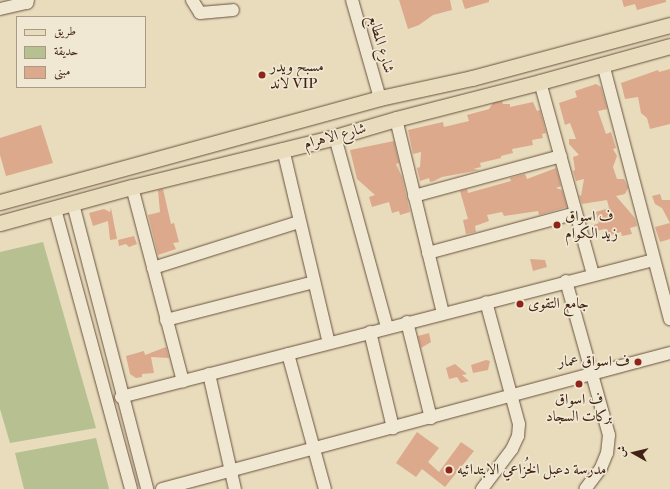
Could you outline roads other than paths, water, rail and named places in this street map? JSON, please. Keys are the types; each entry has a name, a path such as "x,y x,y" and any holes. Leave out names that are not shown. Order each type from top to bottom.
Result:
{"main road":[{"name":"شارع الاهرام","path":"0,202 380,98 472,78 670,25"},
{"name":"شارع الاهرام","path":"0,223 132,187 190,174 283,149 335,137 396,118 540,82 670,46"},
{"path":"472,78 470,87 476,98"},
{"path":"450,83 458,91 456,103"},
{"path":"204,146 202,159 212,168"},
{"path":"184,151 194,161 190,174"}],"street":[{"path":"0,9 27,3 28,0"},
{"path":"192,0 200,13 233,10"},
{"name":"شارع المطابع","path":"352,0 380,98"},
{"path":"602,64 670,319"},
{"path":"540,82 593,274"},
{"path":"396,118 443,313"},
{"path":"335,137 387,327"},
{"path":"283,149 329,343"},
{"path":"414,196 561,156"},
{"path":"132,187 183,381"},
{"path":"73,204 121,396 147,489"},
{"path":"55,209 131,489"},
{"path":"428,253 576,214"},
{"path":"153,268 300,222"},
{"path":"121,396 593,274 654,260"},
{"path":"566,281 608,435 607,453 601,468 585,489"},
{"path":"166,320 314,282"},
{"path":"482,489 512,449 518,436 519,424 486,302"},
{"path":"407,322 431,418"},
{"path":"370,332 393,428"},
{"path":"288,354 325,489"},
{"path":"162,489 315,450 670,354"},
{"path":"209,374 235,489"}],"place":[{"name":"مسبح ويدر لاند VIP","path":"262,75"},
{"name":"ف اسواق زيد الكوام","path":"557,225"},
{"name":"جامع التقوى","path":"520,304"},
{"name":"ف اسواق عمار","path":"638,362"},
{"name":"ف اسواق بركات السجاد","path":"579,384"},
{"name":"مدرسة دعبل الخُزاعي الابتدائيه","path":"449,470"}]}
